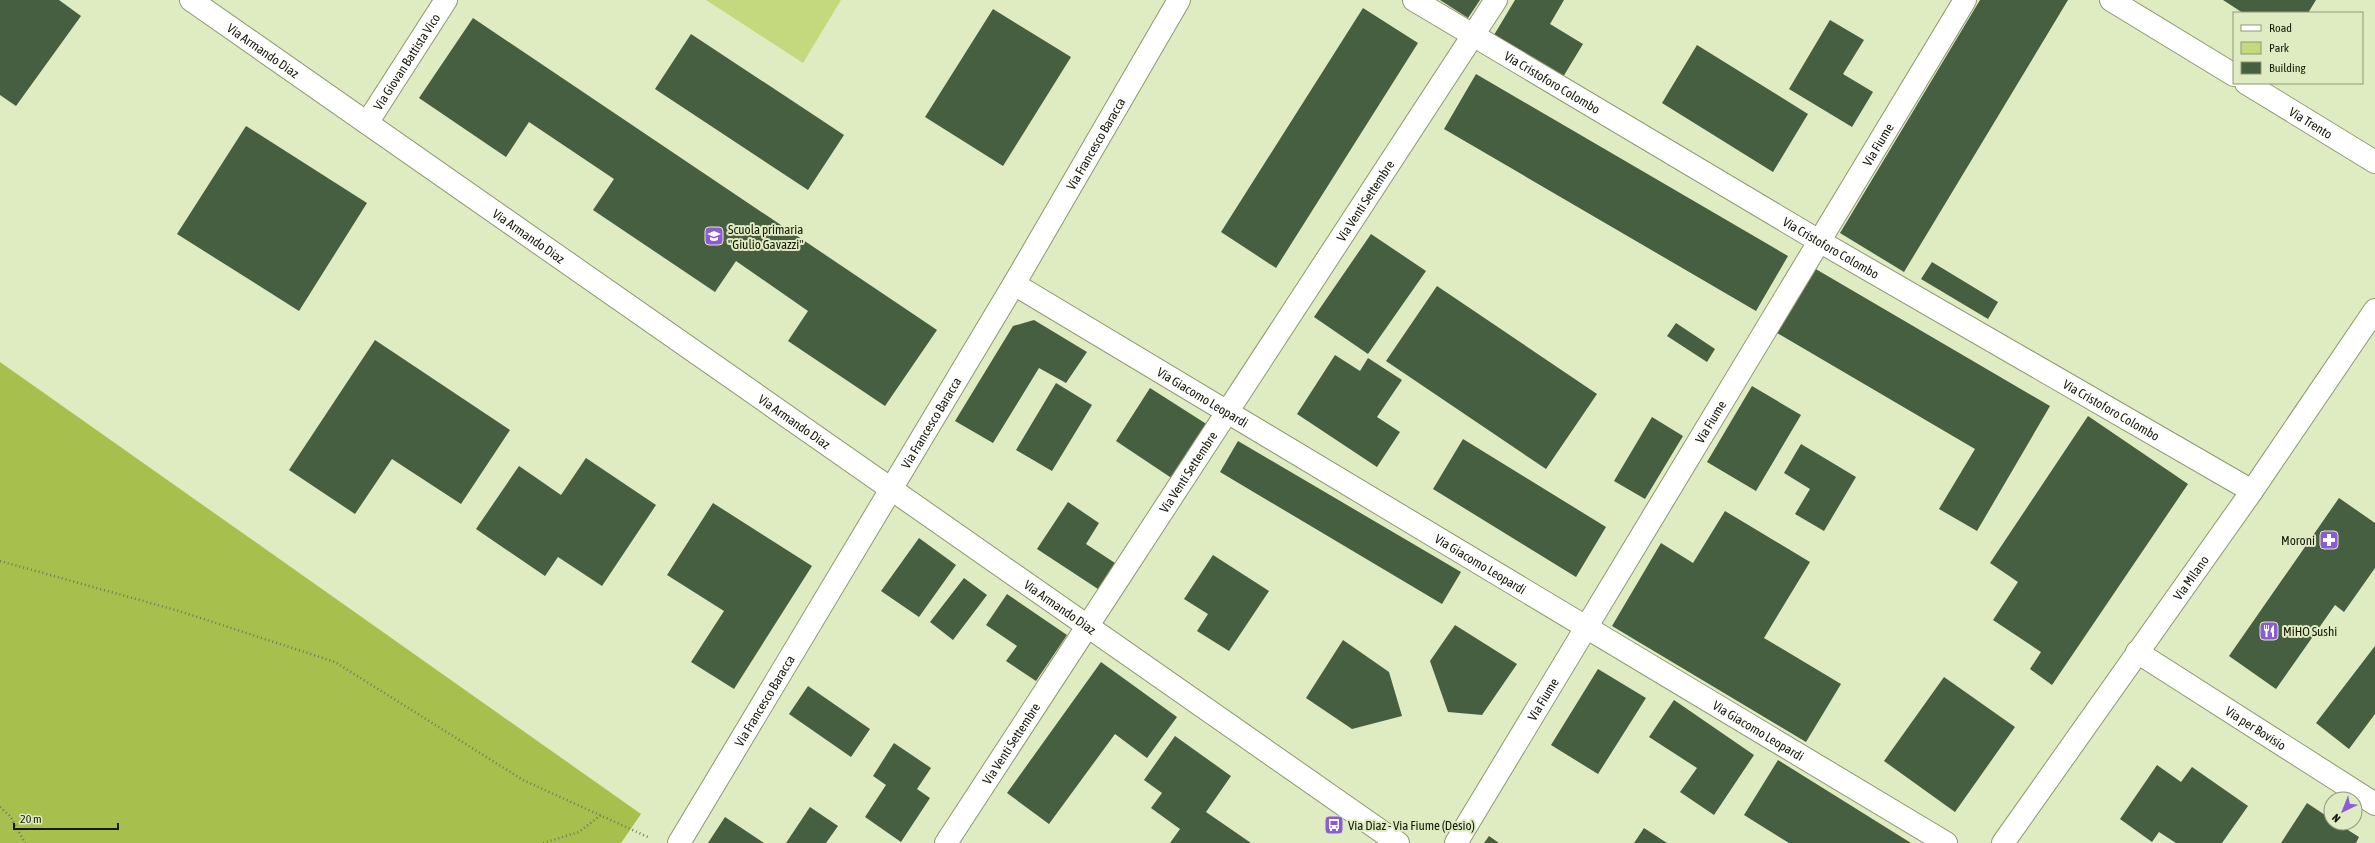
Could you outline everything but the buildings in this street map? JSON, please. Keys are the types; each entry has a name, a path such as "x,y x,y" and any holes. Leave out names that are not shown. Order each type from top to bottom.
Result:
{"street":[{"name":"Via Armando Diaz","path":"191,0 1398,843"},
{"name":"Via Giovan Battista Vico","path":"367,124 446,0"},
{"name":"Via Francesco Baracca","path":"679,843 1014,284 1179,0"},
{"name":"Via Cristoforo Colombo","path":"1414,0 1472,36 1819,241 2252,490"},
{"name":"Via Venti Settembre","path":"946,843 1496,0"},
{"name":"Via Fiume","path":"1456,843 1965,0"},
{"path":"2111,0 2233,75"},
{"name":"Via Trento","path":"2248,84 2375,162"},
{"name":"Via Giacomo Leopardi","path":"1014,284 1946,843"},
{"name":"Via Milano","path":"2003,843 2252,490 2375,310"},
{"name":"Via per Bovisio","path":"2137,652 2375,804"}],"path":[{"path":"0,561 179,611 335,662 523,780 653,840"},
{"path":"0,807 10,816 25,843"},
{"path":"543,843 579,832 601,815"}],"green space":[{"path":"706,0 841,0 803,63"},
{"path":"0,362 641,814 621,843 0,843"}],"place":[{"name":"Scuola primaria \"Giulio Gavazzi\"","path":"714,236"},
{"name":"Moroni","path":"2329,540"},
{"name":"MiHO Sushi","path":"2269,631"},
{"name":"Via Diaz - Via Fiume (Desio)","path":"1334,825"}]}
